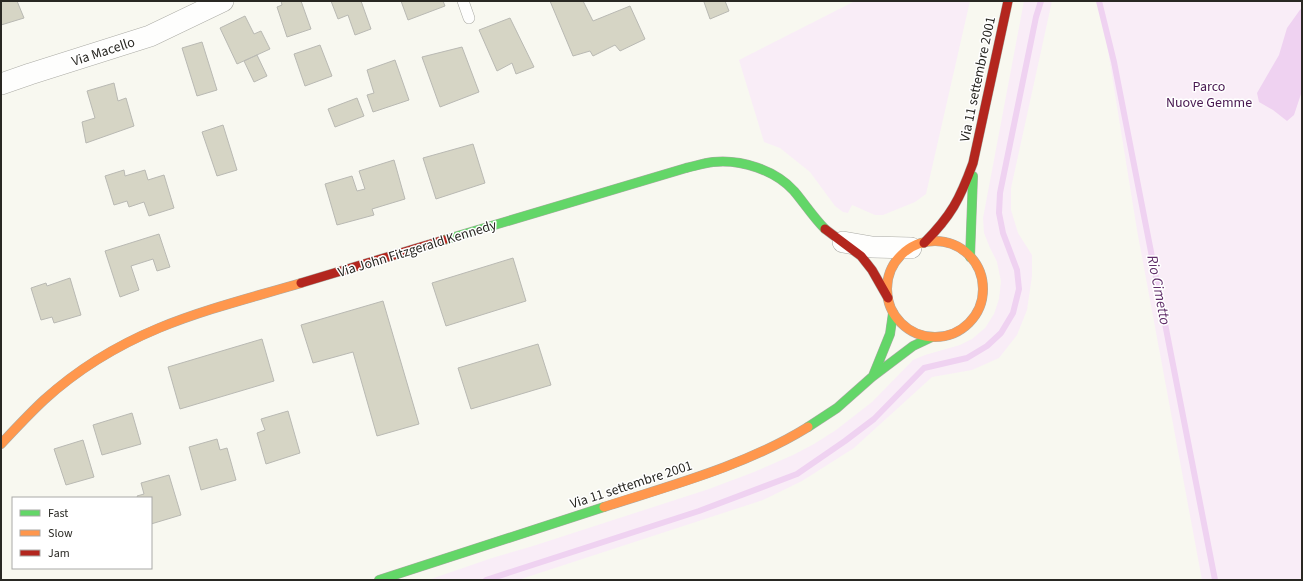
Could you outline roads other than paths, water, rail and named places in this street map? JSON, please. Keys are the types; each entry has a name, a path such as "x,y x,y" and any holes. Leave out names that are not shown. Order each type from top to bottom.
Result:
{"main road":[{"name":"Via 11 settembre 2001","path":"973,163 970,256 978,268 982,282 982,296 978,310 970,322 959,331 946,336 932,337 916,334 903,325 893,313 888,298 887,283 891,269 900,257 918,245 944,223 951,214 966,183 973,163 1008,1"},
{"name":"Via John Fitzgerald Kennedy","path":"1,444 43,401 60,387 118,348 158,328 190,316 686,168 713,162 736,162 755,166 778,178 793,190 816,220 828,232 861,256 872,270 888,298"},
{"path":"918,245 937,242 949,244 970,256"},
{"name":"Via 11 settembre 2001","path":"872,377 890,334 893,313"},
{"name":"Via 11 settembre 2001","path":"379,580 689,480 767,450 806,428 837,408 872,377 912,346 932,337"}],"street":[{"name":"Via Macello","path":"1,84 150,36 201,6 223,1"},
{"name":"Via John Fitzgerald Kennedy","path":"843,242 872,247 918,245"}],"lane":[{"path":"463,1 469,18"}],"waterway":[{"path":"486,580 699,511 797,474 874,419 924,368 967,358 987,346 1001,333 1013,313 1019,289 1017,270 1003,233 999,213 1000,193 1036,17 1041,1"},
{"name":"Rio Cimetto","path":"1099,1 1114,62 1215,580"}],"park label":[{"name":"Parco Nuove Gemme","path":"1209,94"}]}
